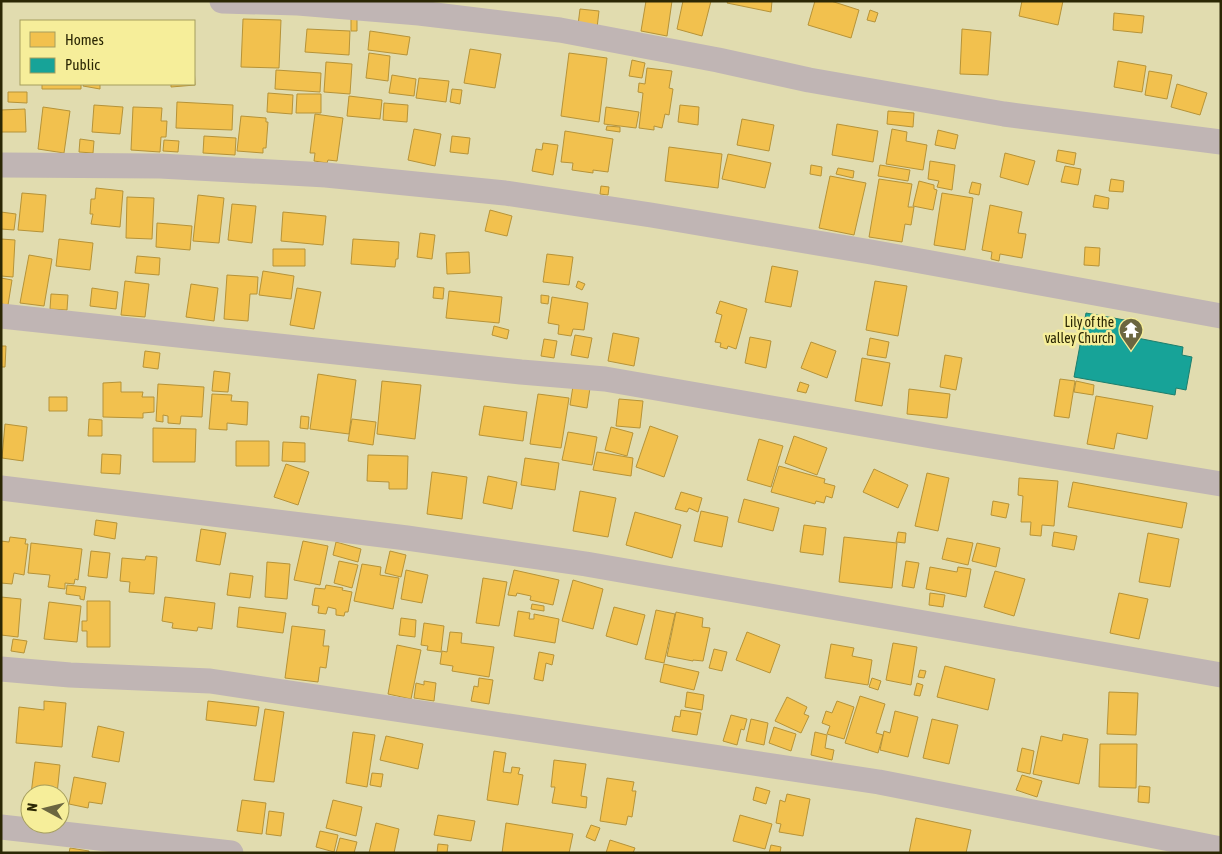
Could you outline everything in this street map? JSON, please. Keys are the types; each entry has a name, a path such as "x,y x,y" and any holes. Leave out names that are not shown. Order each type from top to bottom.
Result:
{"street":[{"path":"222,1 298,3 419,13 560,30 718,60 809,80 985,110 1221,142"},
{"path":"1,164 160,166 326,175 506,193 872,252 1221,316"},
{"path":"1,316 521,372 605,379 1221,484"},
{"path":"1,488 407,538 586,564 1221,675"},
{"path":"1,669 70,675 210,681 879,782 1221,849"},
{"path":"1,827 231,853"}],"building: Homes":[{"path":"646,1 672,1 667,36 641,31"},
{"path":"683,1 711,1 702,36 677,29"},
{"path":"728,1 772,1 771,12 727,3"},
{"path":"815,1 831,1 859,10 851,38 808,25"},
{"path":"1022,1 1063,1 1058,25 1019,16"},
{"path":"580,9 599,11 597,28 578,25"},
{"path":"870,10 878,13 875,22 867,20"},
{"path":"1114,13 1144,16 1142,33 1113,30"},
{"path":"243,19 281,20 279,68 241,67"},
{"path":"351,19 357,19 357,31 351,31"},
{"path":"307,29 350,31 349,55 305,52"},
{"path":"962,29 991,32 988,75 960,74"},
{"path":"370,31 410,37 407,55 368,50"},
{"path":"470,49 501,54 495,88 464,83"},
{"path":"369,53 390,56 388,81 366,78"},
{"path":"569,53 607,58 599,122 561,116"},
{"path":"632,60 645,63 642,78 629,76"},
{"path":"1118,61 1146,66 1142,92 1114,87"},
{"path":"326,62 352,64 350,94 324,92"},
{"path":"647,68 672,71 669,88 673,89 669,115 665,114 662,128 654,126 654,130 639,128 643,93 638,92 639,83 645,84"},
{"path":"276,70 321,73 320,92 275,89"},
{"path":"1149,71 1172,75 1167,99 1145,95"},
{"path":"392,75 416,79 414,96 389,93"},
{"path":"419,78 449,81 446,102 416,98"},
{"path":"1177,84 1207,93 1200,115 1171,107"},
{"path":"42,85 81,85 81,89 42,89"},
{"path":"100,85 100,89 83,86"},
{"path":"171,85 195,85 171,87"},
{"path":"452,89 462,90 460,104 450,102"},
{"path":"8,92 27,92 27,103 8,102"},
{"path":"268,93 293,95 292,114 267,112"},
{"path":"297,94 321,94 321,113 296,113"},
{"path":"349,96 382,100 380,119 347,116"},
{"path":"177,102 233,105 232,130 176,128"},
{"path":"384,103 408,105 407,122 383,120"},
{"path":"94,105 123,107 120,134 92,132"},
{"path":"680,105 699,107 698,125 678,122"},
{"path":"43,107 70,111 64,153 38,149"},
{"path":"133,107 162,108 161,121 167,121 166,137 161,137 160,152 131,150"},
{"path":"606,107 639,112 636,128 604,124"},
{"path":"25,109 26,132 1,132 1,110"},
{"path":"888,111 914,113 913,127 887,124"},
{"path":"315,114 343,118 337,161 328,160 327,163 314,161 315,153 310,153"},
{"path":"241,116 266,118 266,122 268,122 266,148 263,148 263,153 237,151"},
{"path":"742,119 774,125 769,151 737,145"},
{"path":"837,124 878,131 873,162 832,155"},
{"path":"607,126 620,127 620,132 606,130"},
{"path":"414,129 441,134 435,166 408,160"},
{"path":"892,129 907,132 906,141 927,145 923,170 886,164"},
{"path":"938,130 958,135 955,149 935,145"},
{"path":"565,131 613,139 608,172 593,170 593,173 572,170 573,163 561,162"},
{"path":"204,136 236,138 235,155 203,153"},
{"path":"452,136 470,138 468,154 450,152"},
{"path":"80,139 94,141 93,153 79,152"},
{"path":"164,140 179,141 178,152 163,151"},
{"path":"543,143 558,145 553,175 532,171 536,149 542,150"},
{"path":"669,147 722,154 718,188 665,181"},
{"path":"1058,150 1076,153 1074,165 1056,161"},
{"path":"1005,153 1035,161 1028,185 1000,177"},
{"path":"728,154 771,163 765,188 722,179"},
{"path":"930,161 955,165 952,190 937,187 939,181 928,179"},
{"path":"811,165 822,167 821,176 810,174"},
{"path":"880,165 910,170 908,181 878,176"},
{"path":"1065,166 1081,169 1078,185 1061,182"},
{"path":"838,168 854,171 853,178 836,174"},
{"path":"830,176 866,183 854,235 819,228"},
{"path":"879,179 912,184 908,207 914,207 911,225 905,224 902,242 869,237"},
{"path":"1111,179 1124,181 1123,192 1109,191"},
{"path":"919,181 934,185 934,189 937,190 933,210 913,206"},
{"path":"972,182 981,184 979,195 969,193"},
{"path":"601,186 609,187 608,195 600,194"},
{"path":"96,188 123,191 120,227 91,224 93,214 90,214 91,199 95,199"},
{"path":"22,193 46,195 43,232 18,230"},
{"path":"942,193 973,198 965,250 934,245"},
{"path":"198,195 224,198 219,243 193,241"},
{"path":"1095,195 1109,198 1108,209 1093,207"},
{"path":"127,197 154,198 152,239 126,238"},
{"path":"232,204 256,206 252,243 228,240"},
{"path":"990,205 1022,212 1018,233 1026,234 1022,258 1000,254 999,261 991,259 992,252 982,250"},
{"path":"490,210 512,216 507,236 485,231"},
{"path":"1,212 16,214 14,230 1,229"},
{"path":"283,212 326,216 323,245 281,241"},
{"path":"157,223 192,226 190,250 156,247"},
{"path":"420,233 435,235 432,259 417,257"},
{"path":"1,239 15,240 13,277 1,276"},
{"path":"59,239 93,243 90,270 56,266"},
{"path":"353,239 399,242 398,259 396,259 395,267 351,264"},
{"path":"1085,247 1100,248 1099,266 1084,265"},
{"path":"273,249 305,249 305,266 273,266"},
{"path":"469,252 470,273 447,274 446,253"},
{"path":"547,254 573,257 569,285 543,282"},
{"path":"29,255 52,259 44,306 20,303"},
{"path":"137,256 160,258 159,275 135,273"},
{"path":"772,266 798,271 791,307 765,302"},
{"path":"263,271 294,276 291,299 259,295"},
{"path":"227,275 258,277 257,294 250,294 248,321 224,319"},
{"path":"1,278 12,280 8,305 1,304"},
{"path":"125,281 149,284 145,317 121,315"},
{"path":"578,281 585,284 582,290 576,287"},
{"path":"875,281 907,286 898,336 866,330"},
{"path":"191,284 218,288 214,321 186,317"},
{"path":"434,287 444,288 443,299 433,298"},
{"path":"92,288 118,292 116,309 90,306"},
{"path":"297,288 321,292 314,329 290,325"},
{"path":"449,291 502,297 499,323 446,318"},
{"path":"51,294 68,295 67,310 50,309"},
{"path":"541,295 549,296 548,304 541,303"},
{"path":"552,297 588,303 584,330 573,329 571,336 558,334 559,325 548,323"},
{"path":"720,301 747,309 736,349 728,346 727,349 720,347 721,343 715,342 722,315 716,313"},
{"path":"494,326 509,330 507,339 492,335"},
{"path":"613,333 639,338 634,366 608,361"},
{"path":"575,335 592,338 588,358 571,355"},
{"path":"750,337 771,341 766,368 745,363"},
{"path":"870,338 889,342 886,358 867,355"},
{"path":"544,339 557,341 554,358 541,356"},
{"path":"811,342 836,351 827,378 801,368"},
{"path":"1,346 6,346 5,367 1,367"},
{"path":"145,351 160,353 158,369 143,367"},
{"path":"945,355 962,358 956,390 940,387"},
{"path":"862,358 890,363 882,406 855,401"},
{"path":"214,371 230,373 228,392 212,391"},
{"path":"318,374 356,380 349,434 310,429"},
{"path":"1060,379 1075,381 1069,418 1054,416"},
{"path":"382,381 421,385 415,439 377,434"},
{"path":"1076,381 1094,385 1093,395 1074,392"},
{"path":"121,382 121,392 143,392 142,397 154,397 154,412 143,413 143,418 103,417 103,383"},
{"path":"800,382 809,385 806,393 797,391"},
{"path":"158,384 204,387 202,417 181,416 180,424 168,423 168,416 163,415 163,422 156,421"},
{"path":"573,386 590,388 587,408 570,405"},
{"path":"909,389 950,394 947,418 907,414"},
{"path":"212,394 232,395 231,401 248,402 247,425 227,423 227,430 209,429"},
{"path":"538,394 569,398 561,448 530,444"},
{"path":"1096,396 1153,406 1147,439 1117,433 1114,449 1087,444"},
{"path":"49,397 67,397 67,411 49,411"},
{"path":"619,399 643,401 640,428 616,426"},
{"path":"484,406 527,412 523,441 479,435"},
{"path":"301,416 309,417 308,429 300,428"},
{"path":"89,419 102,420 102,436 88,436"},
{"path":"352,419 376,422 373,445 348,441"},
{"path":"5,424 27,427 23,461 2,458"},
{"path":"650,426 678,436 664,477 636,467"},
{"path":"611,427 633,433 627,456 605,450"},
{"path":"153,428 196,429 195,462 153,462"},
{"path":"568,432 597,437 592,465 562,460"},
{"path":"794,436 827,448 817,475 785,463"},
{"path":"759,439 783,446 771,487 747,480"},
{"path":"236,441 269,441 269,466 236,466"},
{"path":"283,442 305,443 305,462 282,461"},
{"path":"597,452 633,458 631,476 593,470"},
{"path":"102,454 121,455 120,474 101,473"},
{"path":"368,455 408,456 407,489 389,489 389,482 367,481"},
{"path":"525,458 559,463 555,490 521,485"},
{"path":"286,464 309,472 298,505 274,497"},
{"path":"779,466 825,479 824,483 835,486 832,498 826,496 824,503 816,501 815,504 771,492"},
{"path":"874,469 908,485 898,508 863,492"},
{"path":"432,472 467,477 462,519 427,514"},
{"path":"927,473 949,478 938,531 915,526"},
{"path":"488,476 517,482 512,509 483,503"},
{"path":"1019,478 1058,481 1054,526 1042,525 1041,536 1030,535 1031,522 1021,522 1023,496 1018,495"},
{"path":"1073,482 1187,503 1182,528 1068,507"},
{"path":"580,491 616,498 608,537 573,531"},
{"path":"681,492 702,498 698,512 689,508 687,512 675,509"},
{"path":"744,499 779,508 773,531 738,522"},
{"path":"993,501 1009,504 1006,518 991,515"},
{"path":"701,511 728,517 722,547 694,541"},
{"path":"635,512 681,525 672,558 626,545"},
{"path":"96,520 117,523 115,539 94,535"},
{"path":"804,525 826,528 823,555 800,552"},
{"path":"201,529 226,533 220,565 196,561"},
{"path":"898,532 906,533 905,543 896,542"},
{"path":"1054,532 1077,536 1074,550 1052,546"},
{"path":"1148,533 1179,539 1170,587 1139,582"},
{"path":"10,537 26,539 25,544 28,544 24,575 14,573 12,584 1,583 1,541 9,542"},
{"path":"844,537 897,543 892,588 839,582"},
{"path":"947,538 973,543 968,565 942,559"},
{"path":"303,541 328,546 320,585 294,580"},
{"path":"336,542 361,549 358,562 333,555"},
{"path":"31,543 82,549 78,580 75,579 74,584 65,583 65,589 48,587 50,575 28,573"},
{"path":"977,543 1000,548 996,567 972,561"},
{"path":"91,551 110,553 107,578 88,576"},
{"path":"390,551 406,555 401,577 385,573"},
{"path":"146,556 157,557 154,594 129,592 130,582 120,581 122,558 145,560"},
{"path":"339,561 358,565 352,588 334,583"},
{"path":"906,561 919,563 914,588 902,586"},
{"path":"267,562 290,564 287,599 265,597"},
{"path":"362,564 381,567 380,575 399,578 393,609 354,601"},
{"path":"930,567 957,572 958,567 971,569 966,597 926,589"},
{"path":"406,570 428,575 422,603 401,599"},
{"path":"514,570 559,580 553,605 530,600 531,596 517,593 516,596 508,595"},
{"path":"995,571 1025,579 1014,616 984,607"},
{"path":"230,573 253,576 250,598 227,595"},
{"path":"483,578 507,582 499,626 476,623"},
{"path":"573,580 603,589 593,629 562,621"},
{"path":"67,585 86,587 84,600 80,599 80,596 66,594"},
{"path":"326,585 343,588 342,590 352,592 348,612 345,612 344,616 336,615 336,609 328,607 326,614 318,613 319,606 312,605 315,588 325,589"},
{"path":"930,593 945,595 943,607 929,605"},
{"path":"1119,593 1148,599 1139,639 1110,633"},
{"path":"1,597 21,599 18,637 1,635"},
{"path":"165,597 215,603 212,629 198,627 197,631 172,628 173,623 162,621"},
{"path":"87,601 110,601 110,647 87,647 87,631 82,631 82,621 87,621"},
{"path":"49,602 81,606 77,642 44,639"},
{"path":"532,604 544,606 544,611 531,609"},
{"path":"239,607 286,613 283,633 237,627"},
{"path":"614,607 645,615 637,645 606,636"},
{"path":"656,610 675,614 664,663 645,659"},
{"path":"518,611 530,613 529,619 534,619 534,614 559,619 555,643 514,636"},
{"path":"676,612 703,618 702,627 710,628 703,661 667,656"},
{"path":"401,618 416,620 415,637 399,635"},
{"path":"424,623 444,626 441,652 427,650 428,646 421,645"},
{"path":"292,626 325,630 323,646 329,646 326,668 320,667 318,682 285,678"},
{"path":"450,632 462,633 461,643 494,647 489,677 452,671 453,666 440,664 442,651 447,652"},
{"path":"747,632 780,645 770,673 736,660"},
{"path":"13,639 27,641 24,653 11,651"},
{"path":"893,643 917,647 911,685 886,680"},
{"path":"831,644 854,648 852,656 872,660 868,685 825,678"},
{"path":"397,645 421,650 411,699 388,694"},
{"path":"714,649 727,652 722,671 709,668"},
{"path":"539,652 554,655 552,665 546,663 543,681 534,679"},
{"path":"664,664 699,672 694,690 660,682"},
{"path":"945,666 995,679 988,710 937,697"},
{"path":"920,670 926,671 924,678 918,677"},
{"path":"479,678 493,680 489,704 471,701 474,686 478,687"},
{"path":"872,678 881,681 878,690 869,687"},
{"path":"424,681 436,683 434,701 414,698 416,683 424,685"},
{"path":"917,683 923,685 920,696 914,695"},
{"path":"687,692 704,695 702,710 685,707"},
{"path":"1109,692 1138,693 1136,735 1107,734"},
{"path":"860,696 885,704 876,733 883,735 878,753 845,743"},
{"path":"787,697 807,707 804,714 809,716 801,733 775,721"},
{"path":"44,701 66,703 62,747 16,743 19,707 44,710"},
{"path":"208,701 259,707 256,726 206,720"},
{"path":"837,701 854,707 844,739 827,734 830,726 822,723 826,711 832,713"},
{"path":"265,709 284,712 274,782 254,780"},
{"path":"681,710 701,713 697,735 672,731 675,716 680,717"},
{"path":"895,711 918,717 908,757 880,750 884,731 890,733"},
{"path":"731,715 747,719 744,730 741,729 737,745 723,741"},
{"path":"751,719 768,723 764,745 746,741"},
{"path":"932,719 958,725 949,764 923,758"},
{"path":"98,726 124,732 119,762 92,757"},
{"path":"774,727 796,734 791,751 769,743"},
{"path":"353,732 375,735 367,787 346,783"},
{"path":"815,732 827,735 825,748 834,750 832,760 811,755"},
{"path":"1063,734 1088,739 1079,784 1033,774 1041,736 1062,741"},
{"path":"386,736 423,744 418,769 380,760"},
{"path":"1100,744 1137,744 1136,788 1099,787"},
{"path":"1022,748 1034,751 1030,774 1017,771"},
{"path":"494,751 506,753 503,772 511,773 512,767 520,768 518,774 523,775 518,805 487,800"},
{"path":"554,760 586,764 581,796 587,797 586,808 552,803 555,787 551,787"},
{"path":"35,762 60,765 58,784 32,784"},
{"path":"372,773 383,774 381,787 370,785"},
{"path":"1022,775 1042,781 1037,797 1016,790"},
{"path":"74,777 106,783 102,804 89,802 88,808 70,804"},
{"path":"607,778 634,782 632,791 636,791 632,817 628,816 626,825 600,821"},
{"path":"1139,786 1150,787 1149,803 1138,802"},
{"path":"756,787 770,791 766,804 753,800"},
{"path":"787,794 810,799 803,836 779,832 781,824 776,823 780,800 785,802"},
{"path":"242,800 266,803 262,834 237,831"},
{"path":"333,800 362,807 356,836 326,828"},
{"path":"269,811 284,813 281,836 266,834"},
{"path":"438,815 475,821 471,841 434,835"},
{"path":"740,815 772,824 765,849 733,841"},
{"path":"916,818 971,830 966,853 909,853"},
{"path":"376,823 399,829 394,853 369,853"},
{"path":"506,823 573,834 569,853 502,853"},
{"path":"591,825 600,828 595,841 586,837"},
{"path":"320,831 338,835 334,852 316,847"},
{"path":"340,838 357,842 354,853 336,853"},
{"path":"610,840 635,848 633,853 606,853"},
{"path":"438,844 448,845 447,853 437,853"},
{"path":"771,845 781,847 780,853 769,853"},
{"path":"70,848 89,851 89,853 69,853"}],"building: Public":[{"name":"Lily of the valley Church","path":"1086,313 1130,321 1127,336 1183,347 1182,355 1192,357 1186,390 1176,388 1175,395 1074,377"}],"place":[{"name":"Lily of the valley Church","path":"1131,351"}]}
